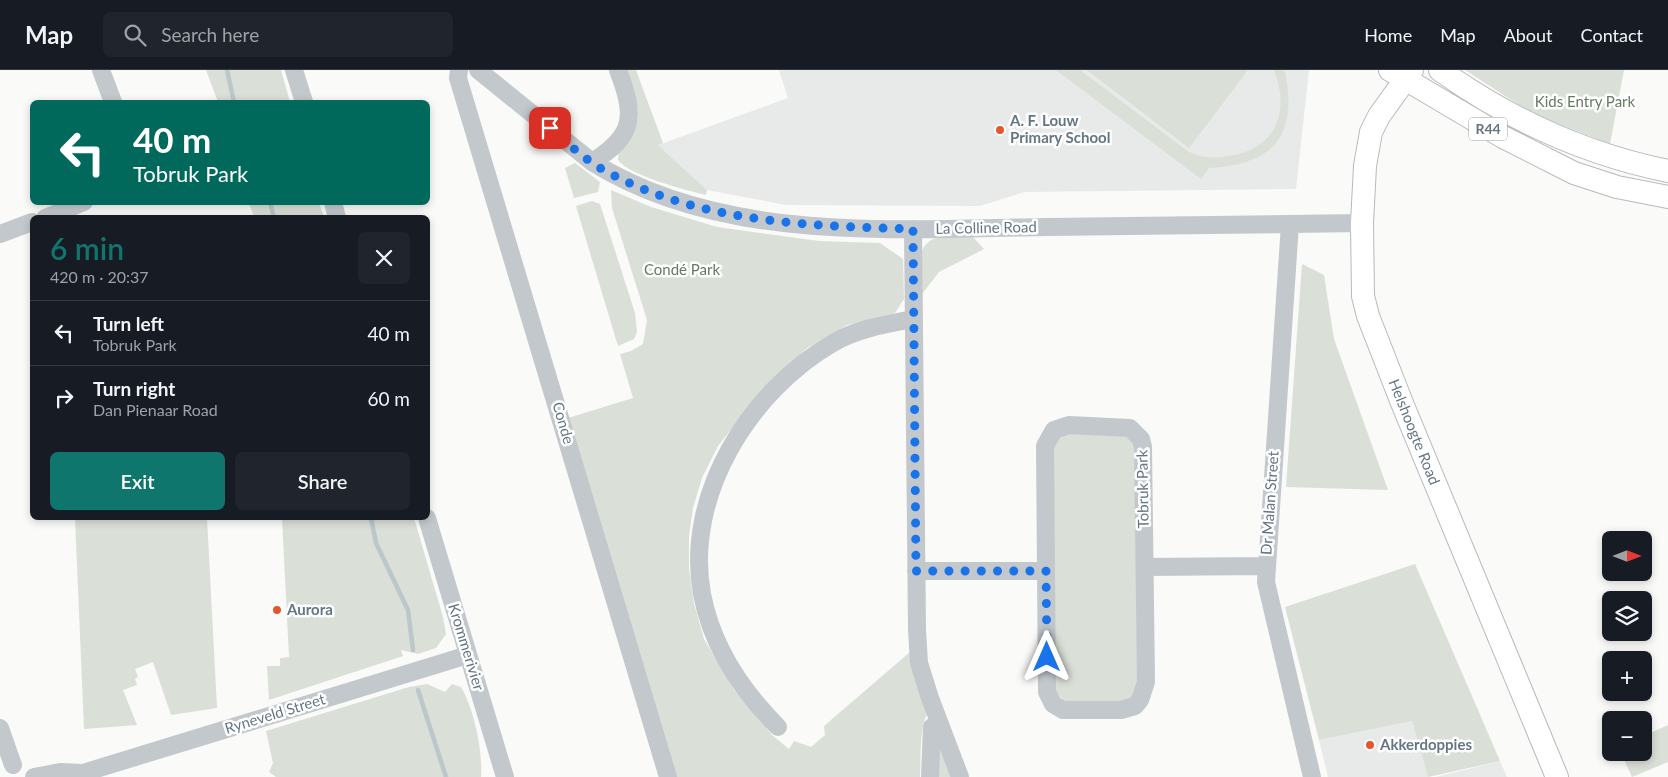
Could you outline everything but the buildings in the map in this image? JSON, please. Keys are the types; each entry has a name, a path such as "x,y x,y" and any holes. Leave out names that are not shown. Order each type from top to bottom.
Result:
{"main road":[{"name":"R44","path":"1440,70 1516,119 1558,139 1604,156 1668,171"},
{"name":"R44","path":"1403,73 1503,137 1574,174 1617,187 1668,197"},
{"name":"Helshoogte Road","path":"1403,73 1371,132 1365,166 1361,275 1368,316 1557,777"}],"street":[{"path":"101,70 112,100"},
{"path":"294,70 303,100"},
{"name":"Conde","path":"459,70 458,78 668,777"},
{"name":"La Colline Road","path":"478,70 592,162 611,174 655,194 730,215 805,226 913,229 1362,223"},
{"path":"592,162 607,153 624,133 630,118 629,100 618,70"},
{"path":"52,215 77,205"},
{"path":"0,234 30,223"},
{"name":"Dr Malan Street","path":"1290,224 1265,566 1268,598 1312,777"},
{"path":"913,229 916,571 919,663 960,777"},
{"path":"778,727 758,707 728,665 715,638 702,594 699,558 703,520 716,478 737,437 764,398 797,368 834,342 883,324 913,318"},
{"name":"Tobruk Park","path":"1069,425 1122,426 1130,428 1141,439 1143,447 1145,567 1144,691 1135,706 1121,710 1063,710 1053,704 1047,692 1045,446 1054,430 1069,425"},
{"name":"Krommerivier","path":"428,520 504,777"},
{"path":"1145,567 1265,566"},
{"path":"916,571 1046,571"},
{"name":"Ryneveld Street","path":"34,777 60,772 80,775 468,655"},
{"path":"930,777 932,728 939,723"},
{"path":"0,728 7,766 28,771 34,777"}],"shaded area":[{"name":"A. F. Louw Primary School","path":"779,70 1309,70 1296,189 1024,192 980,206 786,205 707,190 658,145 788,98"},
{"name":"Akkerdoppies","path":"1412,721 1428,777 1328,777 1319,740"},
{"name":"Akkerdoppies","path":"1500,761 1507,777 1436,777"}],"green space":[{"path":"206,70 281,70 289,100 217,100"},
{"path":"625,70 636,70 663,143 658,145 707,190 706,195 646,177 624,166 618,160 621,149 632,133 638,118 634,93"},
{"path":"1056,70 1080,70 1186,150 1206,157 1228,156 1244,152 1257,146 1268,137 1275,127 1281,101 1274,70 1284,70 1285,72 1288,113 1284,129 1276,142 1265,153 1250,160 1209,168 1201,179"},
{"path":"1087,70 1248,70 1189,148"},
{"name":"Kids Entry Park","path":"1465,70 1624,70 1610,144 1533,114"},
{"path":"575,163 600,182 598,192 574,198 565,168"},
{"name":"Condé Park","path":"611,190 651,207 717,227 819,241 880,243 903,259 904,299 895,313 847,325 807,348 761,391 718,446 702,478 693,508 689,536 689,569 694,604 704,639 734,690 772,735 789,749 794,741 811,747 825,735 824,726 910,652 929,712 922,733 920,777 675,777 568,418 633,398 620,354 631,351 643,344 647,320 612,208"},
{"path":"592,201 600,204 635,313 637,332 634,339 618,346 576,206"},
{"path":"250,205 320,205 323,215 253,215"},
{"path":"939,237 973,237 984,249 939,272 919,298 919,262 921,253 930,240"},
{"path":"1302,264 1324,275 1334,339 1388,490 1286,487"},
{"path":"1067,432 1123,432 1134,442 1136,451 1139,686 1134,698 1125,703 1069,704 1054,692 1051,447 1057,436"},
{"path":"75,520 207,520 217,708 171,715 153,662 135,669 138,677 135,679 137,685 123,690 137,725 84,729"},
{"path":"282,520 415,520 443,617 446,634 436,648 418,654 401,650 403,656 269,700 267,666 280,666 280,658 289,657"},
{"path":"1415,564 1500,761 1428,777 1412,721 1319,740 1285,607"},
{"path":"427,684 445,692 452,684 461,687 470,707 477,731 481,755 481,777 276,777 269,772 273,763 266,731 409,687"},
{"path":"1668,725 1668,762 1632,777 1625,761 1652,761 1652,732"},
{"path":"936,741 953,777 934,777"}],"waterway":[{"path":"227,70 234,100"},
{"path":"271,205 273,215"},
{"path":"371,520 376,543 408,610 413,650"},
{"path":"418,690 446,777"}],"place":[{"name":"A. F. Louw Primary School","path":"1000,130"},
{"name":"Aurora","path":"277,610"},
{"name":"Akkerdoppies","path":"1370,745"}],"route":[{"path":"550,128 592,162 611,174 655,194 695,207 730,215 805,226 913,229 916,571 1046,571 1047,657"}]}
